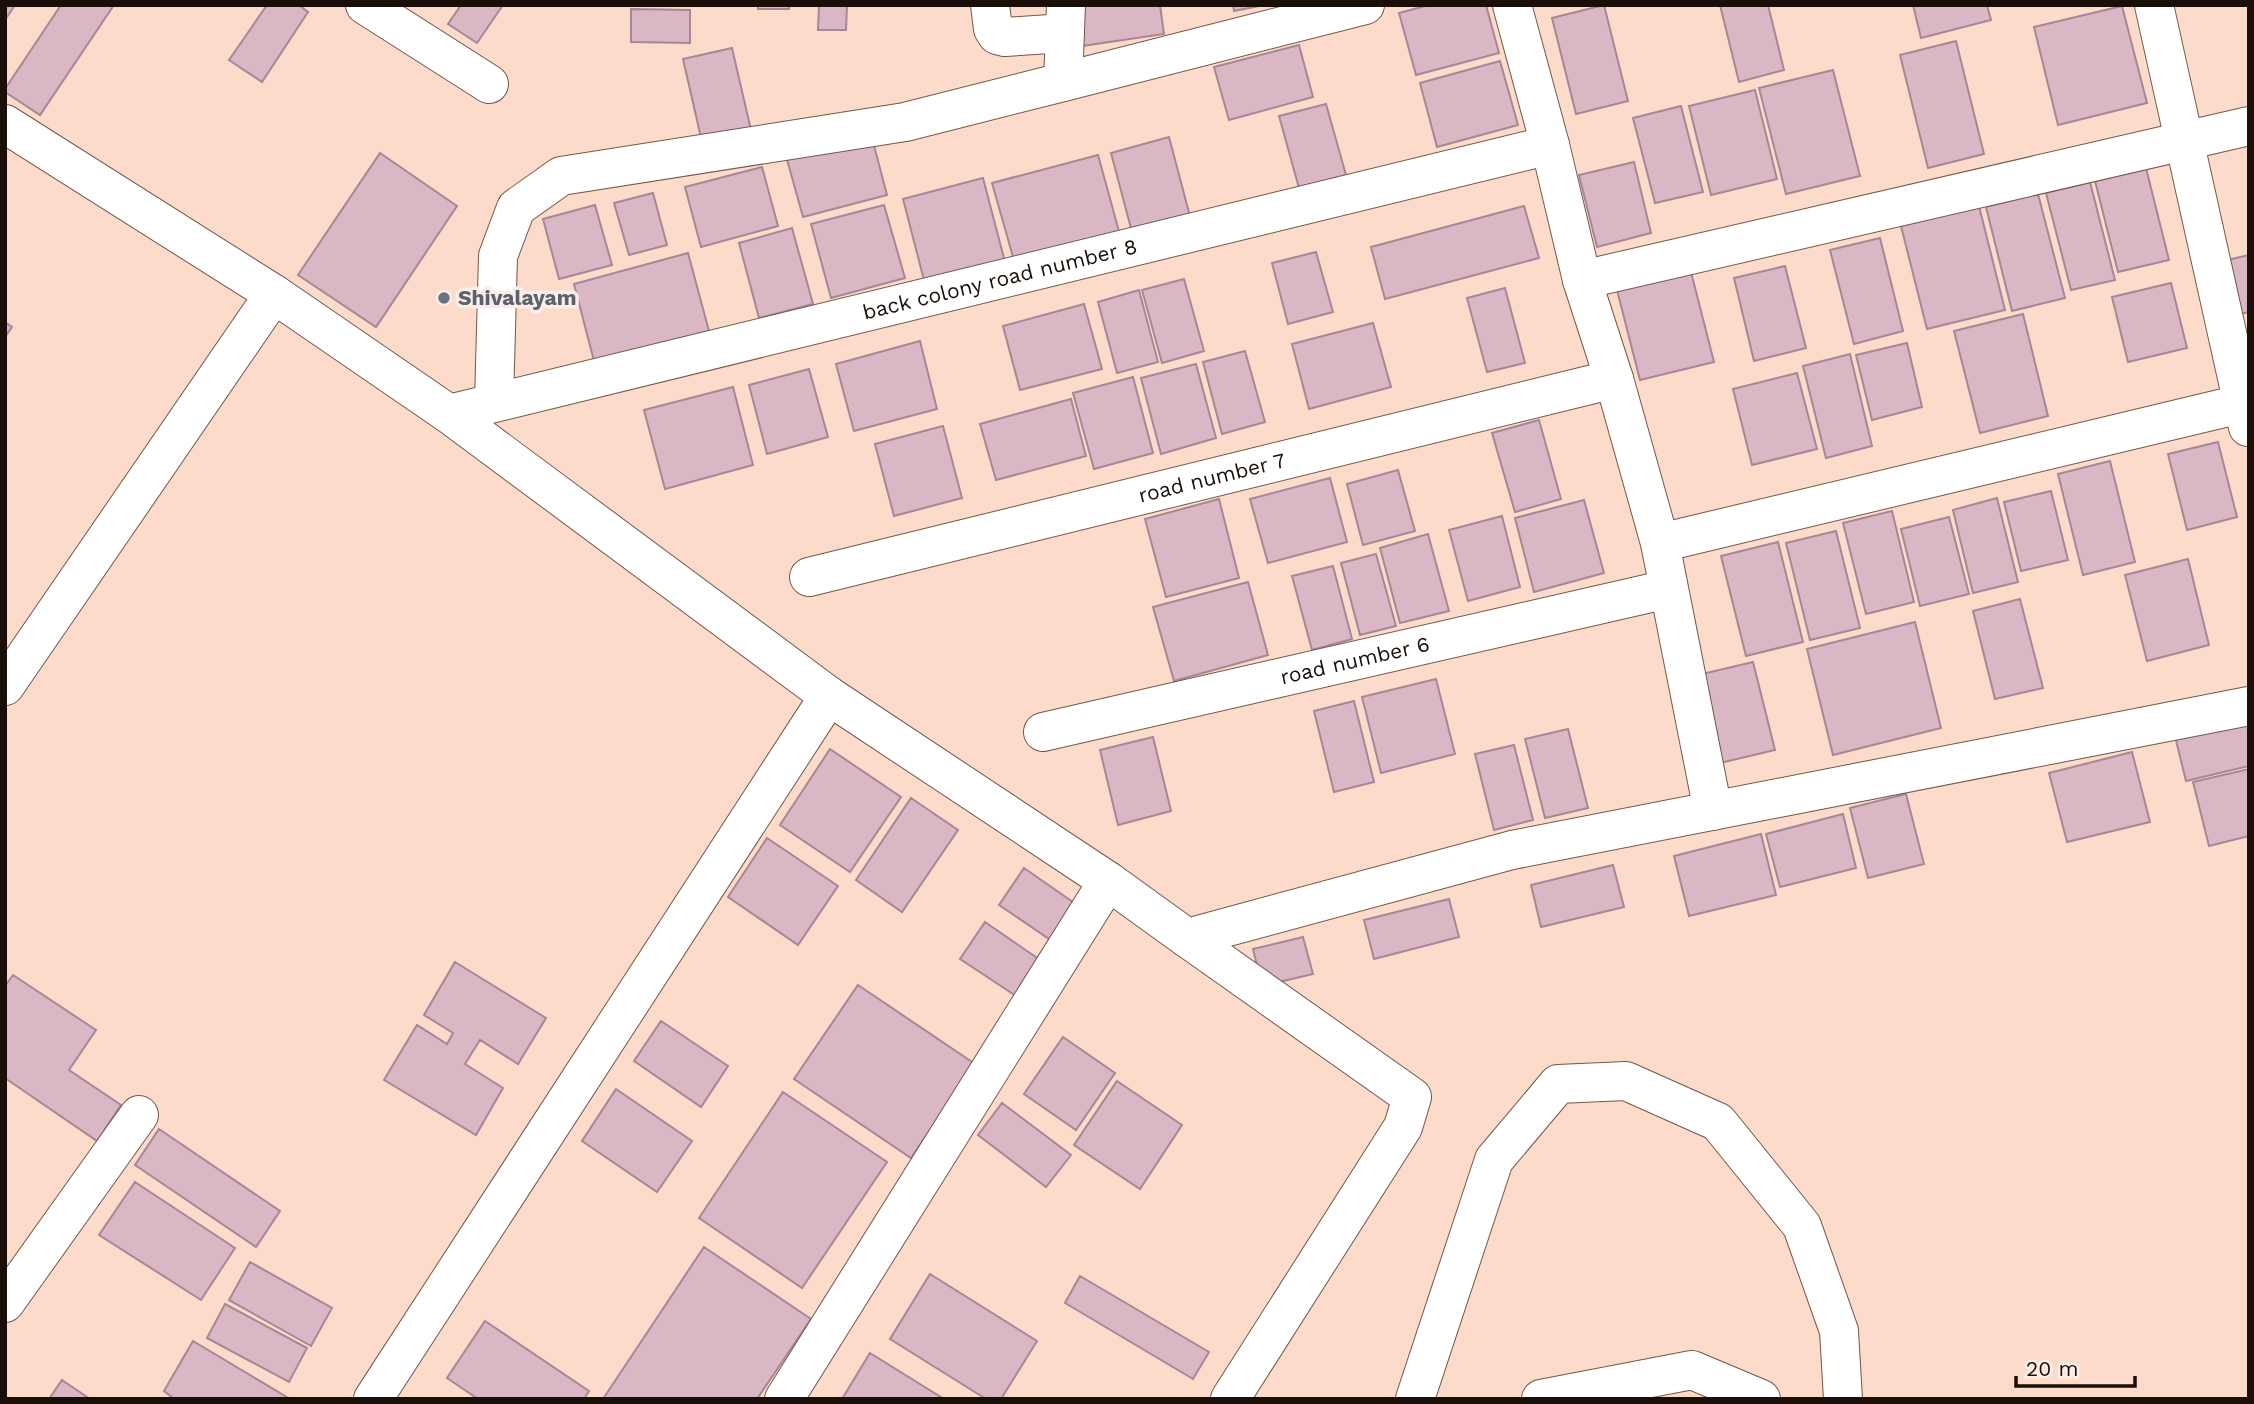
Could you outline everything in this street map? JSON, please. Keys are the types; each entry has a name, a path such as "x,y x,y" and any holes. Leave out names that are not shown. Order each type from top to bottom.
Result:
{"street":[{"path":"365,5 489,84"},
{"path":"990,5 993,29 997,35 1005,37 1065,19 1063,82"},
{"path":"494,402 498,256 516,208 561,176 905,122 1365,5"},
{"path":"1512,5 1550,145 1582,280 1614,379 1660,543 1713,811"},
{"path":"1660,543 2247,412 2154,5"},
{"path":"5,124 274,295 449,414 829,696 1108,881 1412,1097 1403,1127 1230,1399"},
{"path":"1582,280 2249,126"},
{"name":"back colony road number 8","path":"449,414 1550,145"},
{"path":"5,686 274,295"},
{"name":"road number 7","path":"809,578 1614,379"},
{"name":"road number 6","path":"1043,732 1668,589"},
{"path":"386,1394 829,696"},
{"path":"1187,938 1512,850 2249,706"},
{"path":"784,1399 1108,881"},
{"path":"1415,1399 1494,1160 1558,1084 1626,1081 1718,1122 1802,1226 1839,1331 1843,1399"},
{"path":"5,1303 139,1115"},
{"path":"1541,1399 1692,1370 1761,1399"}],"building":[{"path":"5,5 15,5 5,20"},
{"path":"61,5 114,5 40,115 5,92 5,89"},
{"path":"267,5 299,5 308,12 262,82 229,60"},
{"path":"461,5 503,5 477,43 448,24"},
{"path":"758,5 789,5 789,9 758,9"},
{"path":"819,5 847,5 846,30 818,30"},
{"path":"1076,5 1160,5 1164,34 1082,46"},
{"path":"1233,5 1264,5 1234,11"},
{"path":"1429,5 1486,5 1499,53 1416,75 1399,13"},
{"path":"1604,5 1628,101 1576,114 1552,18"},
{"path":"1720,5 1768,5 1784,70 1739,82"},
{"path":"1913,5 1987,5 1991,20 1921,38"},
{"path":"2122,6 2147,103 2058,125 2034,27"},
{"path":"631,9 690,10 690,43 631,42"},
{"path":"1956,41 1984,154 1928,168 1900,55"},
{"path":"1299,45 1313,97 1229,120 1214,67"},
{"path":"732,48 751,130 702,142 683,59"},
{"path":"1500,61 1518,125 1437,147 1420,83"},
{"path":"1833,70 1860,176 1786,194 1759,88"},
{"path":"1755,90 1777,179 1711,195 1689,106"},
{"path":"1326,104 1346,175 1299,188 1279,116"},
{"path":"1681,106 1703,192 1655,203 1633,118"},
{"path":"871,134 887,195 803,217 786,156"},
{"path":"1169,137 1191,220 1133,236 1111,153"},
{"path":"380,153 457,206 376,327 298,275"},
{"path":"1098,155 1120,235 1015,264 992,183"},
{"path":"1634,162 1651,233 1597,247 1579,175"},
{"path":"762,167 778,226 701,247 685,187"},
{"path":"2146,168 2169,260 2118,272 2095,181"},
{"path":"983,178 1005,262 925,284 903,199"},
{"path":"2090,182 2115,280 2071,290 2046,193"},
{"path":"653,193 667,245 629,255 614,203"},
{"path":"2038,194 2065,298 2012,311 1986,207"},
{"path":"595,205 612,265 559,279 543,219"},
{"path":"884,205 905,278 831,298 811,224"},
{"path":"1524,206 1539,258 1385,299 1371,247"},
{"path":"1979,206 2005,310 1927,329 1901,226"},
{"path":"792,228 813,304 759,318 739,243"},
{"path":"1880,238 1903,331 1854,344 1830,250"},
{"path":"1316,252 1333,312 1288,324 1272,263"},
{"path":"688,253 709,331 594,361 574,284"},
{"path":"2249,255 2249,312 2240,314 2227,260"},
{"path":"1785,266 1806,348 1754,361 1734,278"},
{"path":"1691,272 1714,362 1640,380 1617,290"},
{"path":"1184,279 1204,351 1162,363 1142,290"},
{"path":"2171,283 2187,348 2128,362 2112,297"},
{"path":"1505,288 1525,363 1487,372 1467,298"},
{"path":"1139,290 1158,362 1117,373 1098,302"},
{"path":"1084,304 1102,369 1020,390 1003,326"},
{"path":"2023,314 2048,416 1980,433 1954,331"},
{"path":"5,322 12,327 5,337"},
{"path":"1373,323 1391,387 1309,409 1292,344"},
{"path":"920,341 937,409 854,431 836,364"},
{"path":"1907,343 1922,407 1872,420 1856,355"},
{"path":"1245,351 1265,422 1222,434 1203,362"},
{"path":"1850,354 1872,446 1826,458 1803,366"},
{"path":"1196,364 1216,438 1161,454 1141,378"},
{"path":"809,369 828,437 767,454 749,385"},
{"path":"1797,373 1817,449 1752,465 1733,389"},
{"path":"1133,377 1153,453 1094,469 1073,393"},
{"path":"733,387 753,465 665,489 644,410"},
{"path":"1071,399 1086,456 996,480 980,424"},
{"path":"1539,420 1561,499 1515,512 1492,433"},
{"path":"943,426 962,498 894,516 875,444"},
{"path":"2218,442 2237,517 2187,530 2168,454"},
{"path":"2110,461 2135,562 2083,575 2058,474"},
{"path":"1398,470 1415,531 1363,545 1347,484"},
{"path":"1330,478 1347,542 1268,563 1250,499"},
{"path":"2051,491 2068,560 2021,571 2004,502"},
{"path":"1997,498 2018,582 1973,593 1953,510"},
{"path":"1219,499 1239,578 1166,597 1145,519"},
{"path":"1584,500 1604,573 1534,592 1515,518"},
{"path":"1892,511 1914,602 1866,614 1843,523"},
{"path":"1502,516 1520,587 1468,601 1449,530"},
{"path":"1949,517 1969,594 1920,606 1901,529"},
{"path":"1836,531 1860,628 1810,640 1786,543"},
{"path":"1428,534 1449,611 1400,623 1380,548"},
{"path":"1778,542 1803,642 1746,656 1721,556"},
{"path":"1376,554 1396,626 1360,635 1341,563"},
{"path":"2188,559 2209,645 2147,661 2125,575"},
{"path":"1333,566 1352,639 1312,650 1292,576"},
{"path":"1248,582 1268,655 1174,681 1153,607"},
{"path":"2020,599 2043,688 1995,699 1973,611"},
{"path":"1915,622 1941,728 1833,755 1807,649"},
{"path":"1753,662 1775,750 1720,763 1698,675"},
{"path":"1436,679 1455,754 1381,773 1362,697"},
{"path":"1354,701 1374,782 1334,792 1314,711"},
{"path":"2249,709 2249,766 2186,781 2173,728"},
{"path":"1568,729 1588,808 1545,818 1525,739"},
{"path":"1153,737 1171,811 1118,825 1100,750"},
{"path":"1514,745 1533,820 1494,830 1475,754"},
{"path":"830,749 901,797 850,872 780,825"},
{"path":"2132,752 2150,822 2067,842 2049,773"},
{"path":"2249,769 2249,836 2209,846 2193,782"},
{"path":"1906,794 1924,864 1868,878 1850,808"},
{"path":"911,798 958,830 902,912 856,880"},
{"path":"1843,814 1856,868 1780,887 1766,834"},
{"path":"1761,834 1776,895 1689,916 1674,856"},
{"path":"767,838 838,886 798,945 728,897"},
{"path":"1613,865 1624,907 1541,927 1531,885"},
{"path":"1024,868 1080,907 1055,943 999,905"},
{"path":"1449,899 1459,937 1374,959 1364,920"},
{"path":"985,922 1043,962 1019,998 960,959"},
{"path":"1303,937 1313,974 1262,986 1253,949"},
{"path":"455,962 546,1018 518,1064 480,1040 465,1064 503,1088 476,1135 384,1080 417,1025 447,1044 453,1033 424,1015"},
{"path":"13,975 96,1030 69,1070 121,1105 97,1141 5,1078 5,986"},
{"path":"858,985 975,1064 911,1158 794,1079"},
{"path":"661,1021 728,1066 701,1107 634,1061"},
{"path":"1063,1037 1115,1073 1076,1130 1024,1094"},
{"path":"1117,1081 1182,1125 1140,1189 1074,1145"},
{"path":"616,1089 692,1141 657,1192 582,1141"},
{"path":"783,1092 887,1162 802,1288 699,1218"},
{"path":"1002,1103 1071,1155 1046,1187 978,1135"},
{"path":"159,1129 280,1211 256,1247 135,1165"},
{"path":"135,1182 235,1248 201,1300 99,1235"},
{"path":"704,1247 811,1319 757,1399 603,1399"},
{"path":"250,1262 332,1308 311,1346 229,1300"},
{"path":"930,1274 1037,1341 1001,1399 986,1399 890,1339"},
{"path":"1080,1276 1209,1352 1193,1379 1065,1303"},
{"path":"225,1304 307,1348 289,1382 207,1338"},
{"path":"485,1321 589,1391 584,1399 478,1399 447,1378"},
{"path":"193,1341 290,1399 174,1399 164,1391"},
{"path":"870,1353 944,1399 842,1399"},
{"path":"62,1380 90,1399 49,1399"}],"place":[{"name":"Shivalayam","path":"444,298"}]}
